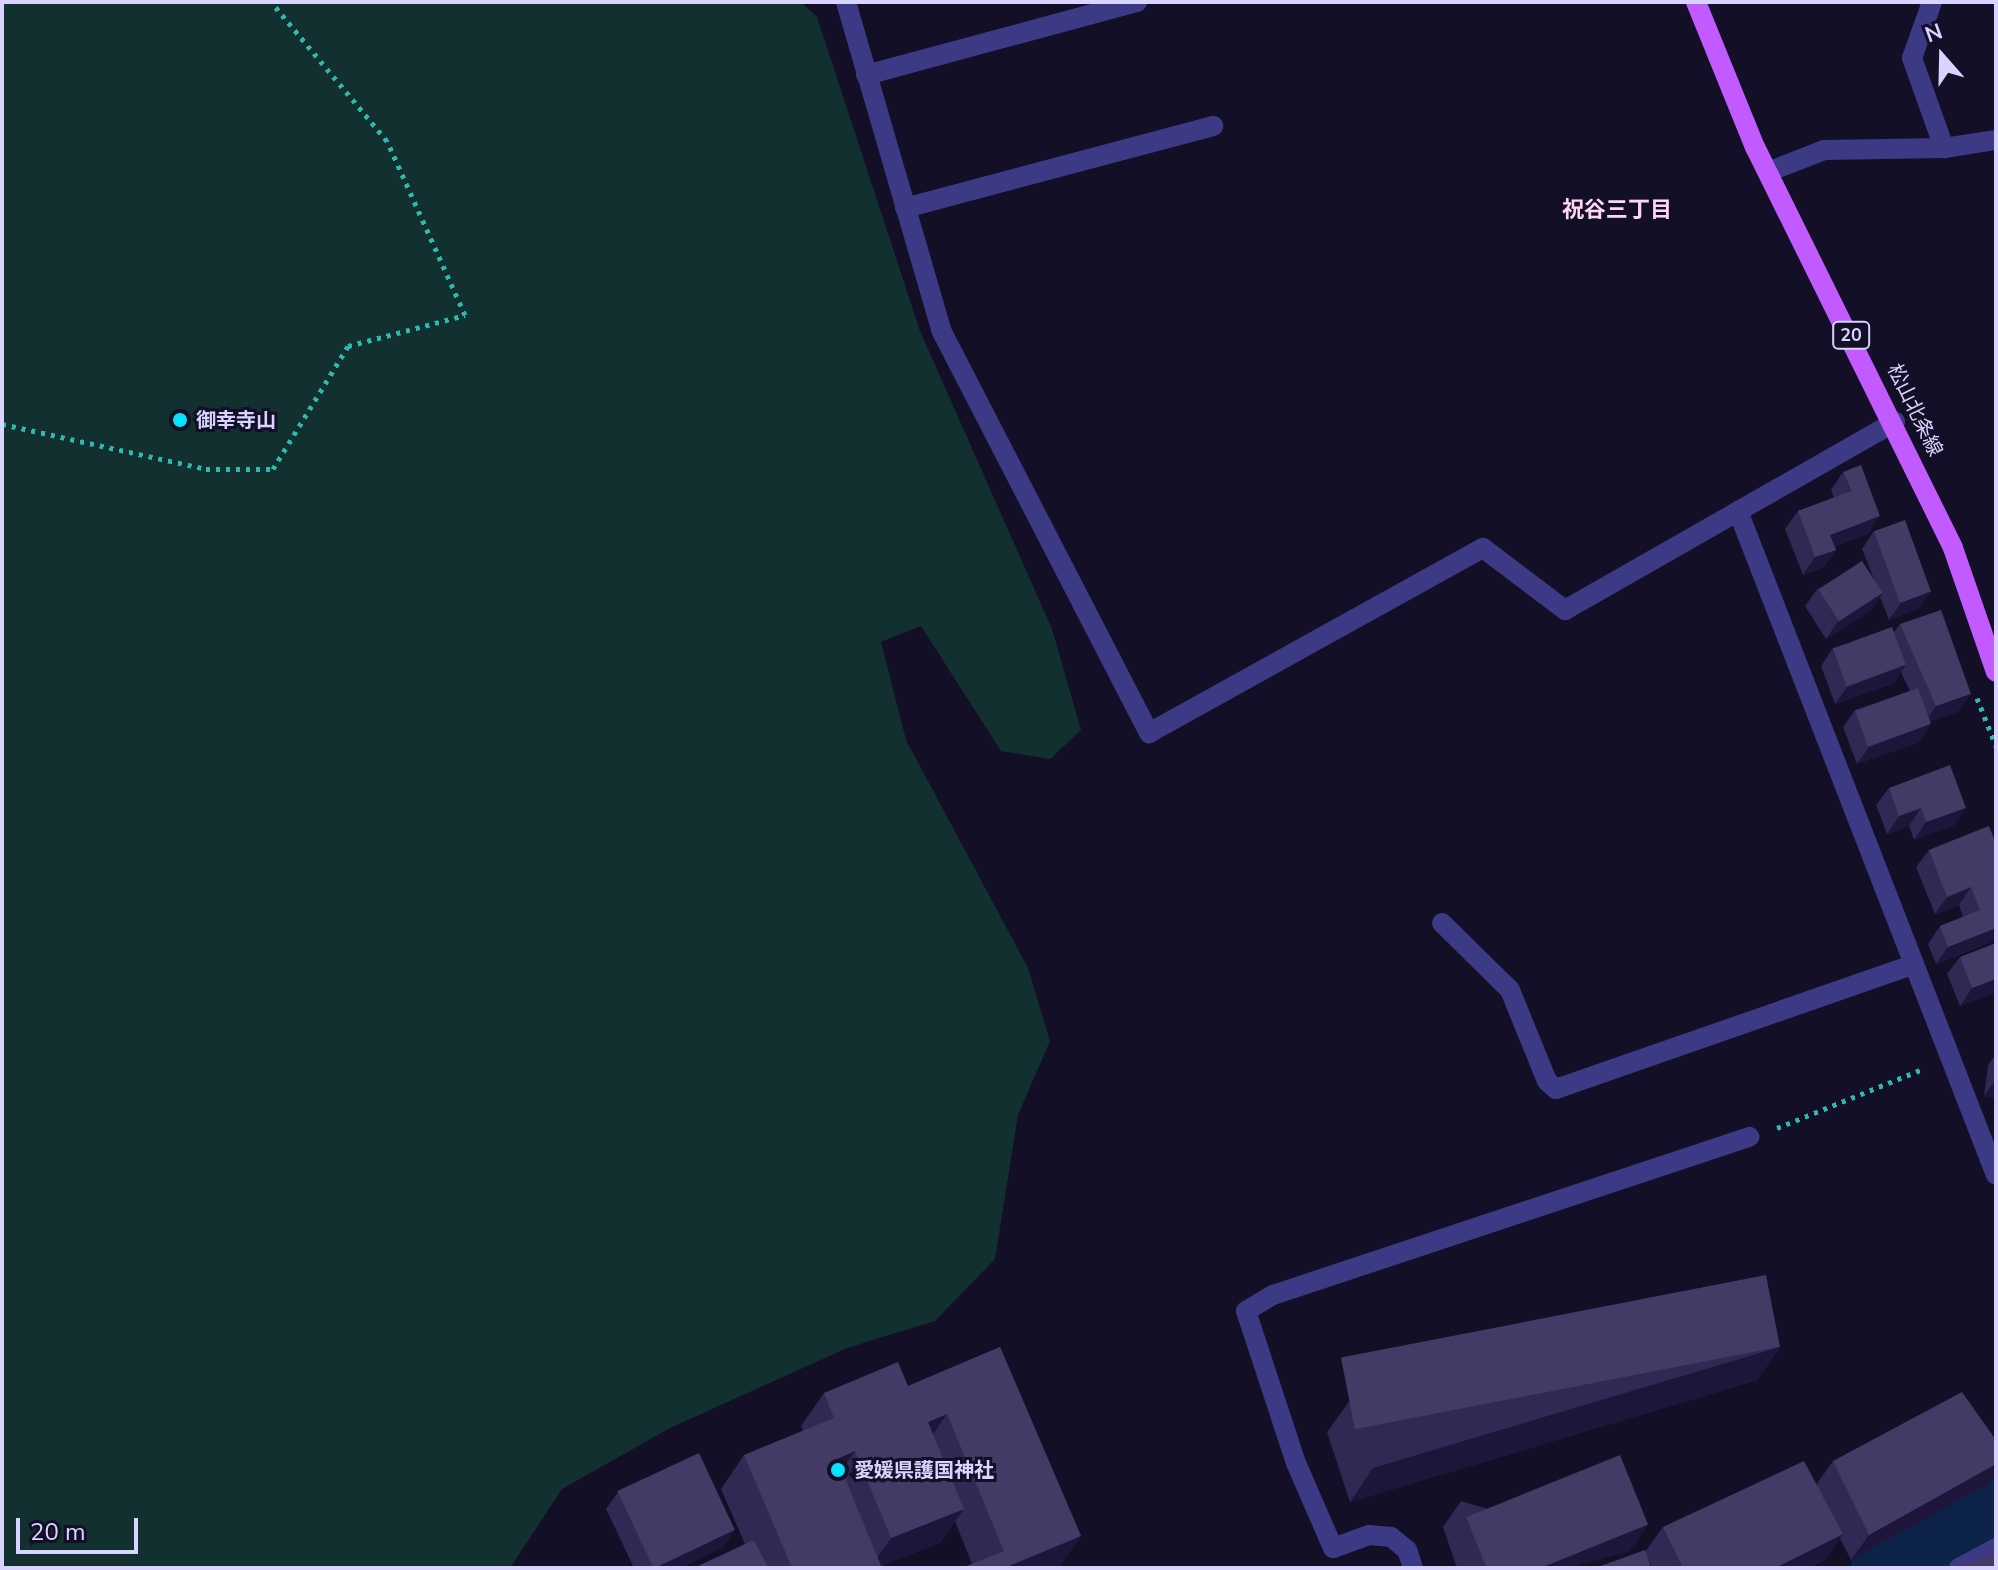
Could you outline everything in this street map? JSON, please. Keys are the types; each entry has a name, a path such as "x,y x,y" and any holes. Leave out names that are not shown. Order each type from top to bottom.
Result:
{"main road":[{"name":"松山北条線","path":"1696,2 1768,172 1895,422 1953,548 1996,672"}],"street":[{"path":"846,2 941,330 1149,733 1483,548 1565,610 1895,422"},
{"path":"866,75 1137,2"},
{"path":"1932,2 1912,58 1944,148"},
{"path":"905,208 1213,126"},
{"path":"1768,172 1824,150 1944,148 1996,140"},
{"path":"1738,511 1996,1175"},
{"path":"1442,923 1510,990 1547,1081 1556,1089 1914,964"},
{"path":"1413,1568 1407,1550 1391,1537 1369,1535 1333,1548 1296,1463 1246,1311 1273,1295 1749,1137"},
{"path":"1959,1568 1996,1548"}],"path":[{"path":"2,424 206,469 273,469 348,346 465,315 387,141 271,2"},
{"path":"1749,1137 1845,1104 1951,1058"}],"green space":[{"path":"2,2 801,2 817,17 920,331 1052,629 1081,730 1050,759 1001,751 921,626 881,642 906,740 1028,968 1050,1041 1018,1115 995,1259 935,1321 847,1348 670,1428 562,1489 510,1568 2,1568"}],"building":[{"path":"1861,465 1880,516 1830,535 1836,550 1815,557 1798,511 1851,491 1843,472"},
{"path":"1905,520 1931,591 1900,603 1874,531"},
{"path":"1862,561 1883,593 1839,621 1818,589"},
{"path":"1941,610 1971,694 1936,706 1900,624"},
{"path":"1892,627 1906,665 1846,686 1833,649"},
{"path":"1918,688 1931,724 1868,747 1855,711"},
{"path":"1950,765 1966,808 1926,822 1921,808 1899,816 1889,788"},
{"path":"1989,826 1996,844 1996,928 1948,947 1940,926 1980,910 1971,887 1947,897 1929,850"},
{"path":"1996,943 1996,979 1972,988 1960,957"},
{"path":"1766,1275 1780,1347 1355,1429 1341,1358"},
{"name":"愛媛県護国神社","path":"1000,1347 1081,1536 1004,1568 962,1568 1004,1551 947,1414 928,1422 964,1509 891,1538 855,1451 837,1459 882,1568 792,1568 744,1455 834,1418 824,1393 898,1362 908,1386"},
{"path":"1962,1392 1996,1440 1996,1464 1869,1535 1833,1461"},
{"path":"699,1453 735,1530 653,1568 617,1491"},
{"path":"1620,1455 1648,1525 1541,1568 1487,1568 1466,1517"},
{"path":"1804,1461 1843,1534 1775,1568 1683,1568 1663,1527"},
{"path":"754,1540 768,1568 694,1568"},
{"path":"1645,1550 1651,1568 1595,1568"},
{"path":"1996,1553 1996,1568 1958,1568"}],"waterway":[{"path":"1888,1568 1996,1514"}],"place":[{"name":"御幸寺山","path":"180,420"},
{"name":"愛媛県護国神社","path":"838,1470"}],"district":[{"name":"祝谷三丁目","path":"1617,211"}]}
